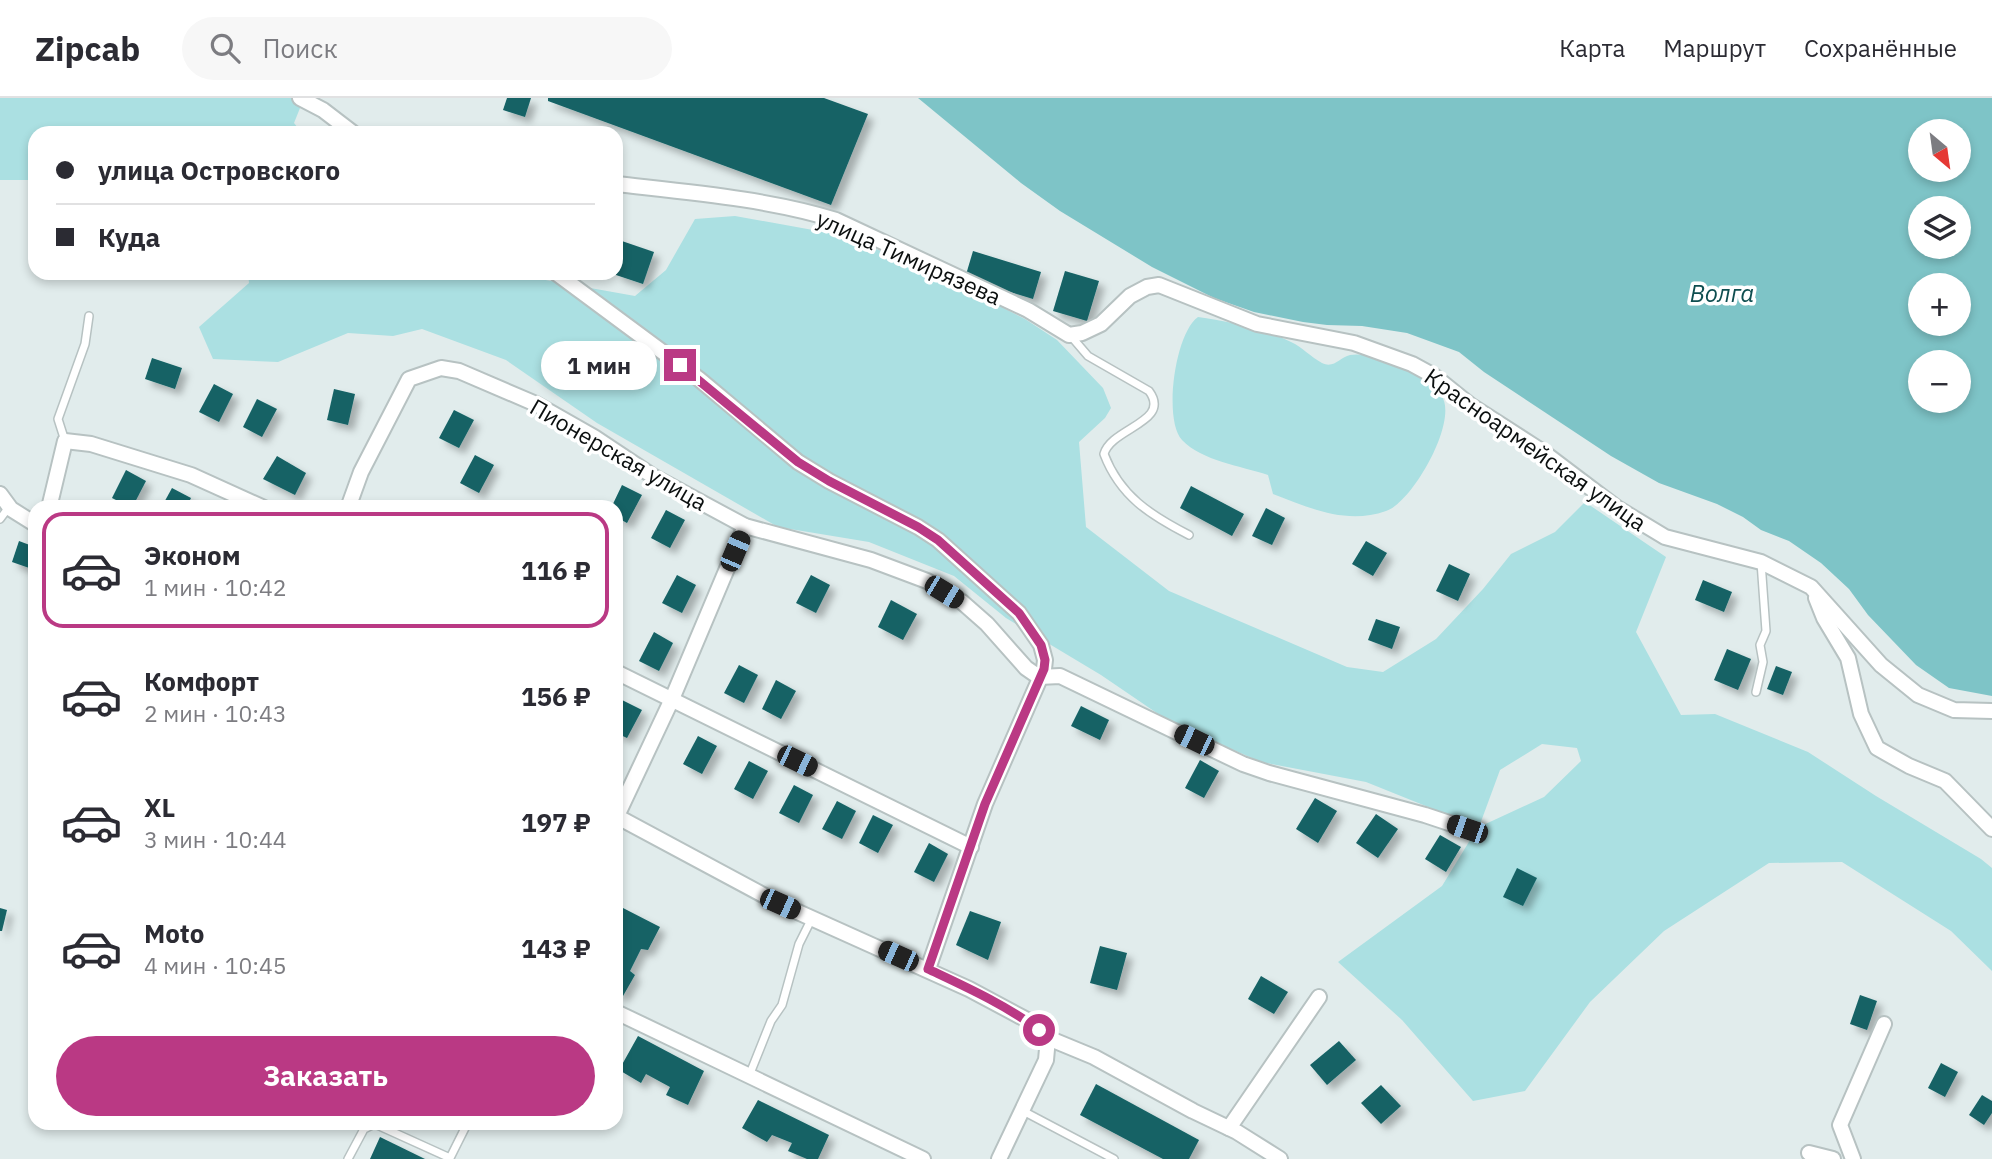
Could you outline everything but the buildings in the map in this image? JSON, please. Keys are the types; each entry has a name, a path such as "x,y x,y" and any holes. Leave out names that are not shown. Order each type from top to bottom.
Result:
{"street":[{"path":"300,98 345,126"},
{"name":"улица Тимирязева","path":"623,185 745,201 825,216 871,234 1028,310 1069,335"},
{"path":"565,280 699,379 798,462 938,540 1019,613 1032,629 1045,660 1044,669 985,804 928,969"},
{"name":"Красноармейская улица","path":"1069,335 1082,333 1101,324 1130,296 1147,287 1159,285 1257,324 1377,350 1434,376 1470,405 1543,452 1617,508 1665,537 1761,562 1811,587"},
{"name":"Пионерская улица","path":"351,500 361,472 408,379 441,368 459,372 536,404 594,437 654,477 745,526 870,560 927,581 970,609 1002,639 1026,668 1039,677"},
{"path":"51,500 65,441 91,444 191,475 246,500"},
{"path":"0,494 4,513 28,522"},
{"path":"623,801 672,699 745,526"},
{"path":"1811,587 1881,665 1919,695 1954,710 1992,711"},
{"path":"1811,587 1824,618 1848,657 1861,714 1877,748 1945,781 1992,829"},
{"path":"623,675 971,847"},
{"path":"1039,677 1060,677 1244,764 1425,814 1467,829"},
{"path":"623,820 780,904 928,969 1027,1020 1048,1038 1094,1057 1228,1128 1280,1159"},
{"path":"1228,1128 1319,997"},
{"path":"623,1015 923,1159"},
{"path":"1853,1159 1840,1125 1884,1024"},
{"path":"999,1159 1046,1059 1048,1038"},
{"path":"1809,1153 1833,1159"}],"lane":[{"path":"65,441 58,419 85,344 89,316"},
{"path":"1069,335 1088,355 1149,391 1155,399 1155,408 1151,415 1115,437 1106,445 1104,454 1107,463 1131,497 1144,510 1189,535"},
{"path":"1756,692 1763,662 1760,645 1766,631 1761,562"},
{"path":"749,1076 771,1021 782,1005 799,944 812,918"},
{"path":"1023,1111 1114,1159"},
{"path":"348,1159 363,1130"},
{"path":"387,1130 450,1158 464,1130"}],"shaded area":[{"path":"0,98 304,98 294,123 296,126 28,126 28,180 0,180"},
{"path":"735,216 835,234 919,265 1025,319 1057,340 1103,388 1111,408 1105,418 1079,442 1086,527 1169,591 1347,667 1383,672 1436,639 1483,589 1511,554 1555,532 1585,502 1666,557 1636,632 1681,715 1715,714 1808,752 1992,868 1992,971 1951,931 1842,862 1769,863 1664,931 1590,1002 1525,1091 1473,1101 1402,1020 1338,962 1442,886 1478,827 1366,782 1261,762 1170,722 1101,675 1006,618 954,576 869,542 778,527 597,423 506,360 422,329 393,336 348,333 278,362 213,359 199,327 249,283 249,280 546,280 635,296 666,270 695,219","holes":["1542,744 1577,748 1581,761 1544,797 1479,827 1500,770"]},
{"path":"1198,317 1233,323 1281,337 1318,361 1330,365 1350,355 1372,357 1399,366 1434,388 1441,395 1445,407 1444,422 1430,459 1408,493 1397,505 1371,515 1328,513 1273,494 1268,475 1222,462 1190,447 1176,429 1173,414 1174,377 1183,340"}],"water":[{"name":"Волга","path":"918,98 1992,98 1992,696 1949,688 1916,665 1868,615 1849,589 1821,563 1789,541 1761,530 1717,504 1659,483 1611,456 1484,372 1459,352 1407,333 1362,326 1303,322 1254,312 1214,298 1152,267 1060,211 1021,183"}],"route":[{"path":"680,365 798,462 938,540 1019,613 1041,645 1045,660 1044,669 985,804 928,969 1027,1020 1039,1030"}]}
